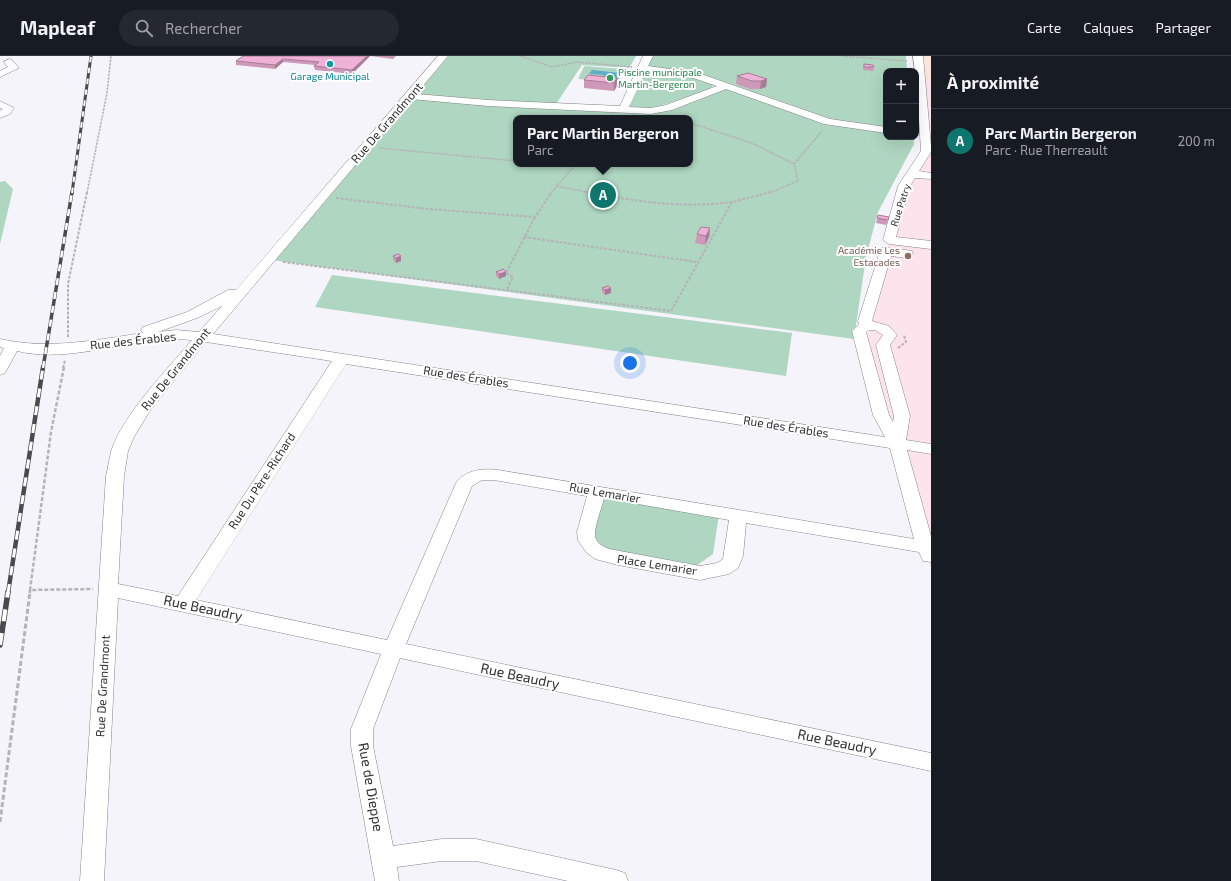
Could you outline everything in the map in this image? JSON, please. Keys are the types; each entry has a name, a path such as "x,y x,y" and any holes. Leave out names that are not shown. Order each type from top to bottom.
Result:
{"street":[{"name":"Rue De Grandmont","path":"92,881 110,588 113,493 120,451 126,437 144,407 248,283 443,56"},
{"path":"623,110 648,56"},
{"name":"Rue Patry","path":"868,326 865,321 904,186 926,154 922,136 919,83 926,79 919,59"},
{"path":"0,74 14,68 9,62"},
{"path":"642,68 695,75 828,122 883,130"},
{"path":"410,96 488,103 647,111 665,109 726,86"},
{"path":"0,104 9,108 6,112 0,115"},
{"path":"912,174 931,176"},
{"path":"887,246 931,245"},
{"path":"887,246 931,257"},
{"path":"88,345 168,324 191,316 220,302 248,283"},
{"name":"Rue Patry","path":"897,444 902,416 883,345 890,335 882,328 863,326 859,330 881,414 897,444 919,528 929,552"},
{"name":"Rue des Érables","path":"7,345 36,348 68,348 165,335 202,337 931,449"},
{"path":"0,370 7,345"},
{"name":"Rue Du Père-Richard","path":"183,604 342,358"},
{"name":"Rue Lemarier","path":"392,649 465,483 479,475 493,474 738,515 929,552"},
{"name":"Place Lemarier","path":"597,492 586,532 587,540 597,551 618,559 700,573 722,569 731,563 734,556 738,515"},
{"name":"Rue Beaudry","path":"110,588 392,649 931,762"},
{"name":"Rue de Dieppe","path":"385,869 361,738 366,717 392,649"},
{"path":"385,869 442,850 476,850 616,881"}],"path":[{"path":"0,822 52,432 68,348 68,284 107,93 110,56"},
{"path":"521,56 552,68 577,62 642,68"},
{"path":"842,56 919,59"},
{"path":"794,164 828,122"},
{"path":"693,124 752,143 794,164"},
{"path":"366,147 513,161"},
{"path":"556,186 647,202 686,206 716,205 763,195 798,181 794,164"},
{"path":"507,289 513,277 506,273 524,237 556,186 571,167"},
{"path":"323,197 428,209 535,218"},
{"path":"269,260 671,311 697,262 732,202"},
{"path":"524,237 697,262"},
{"path":"30,590 110,588"}],"shaded area":[{"path":"916,56 931,56 931,80 920,79"},
{"name":"Académie Les Estacades","path":"919,77 931,80 931,444 891,438 864,329 904,186 924,145 919,96"},
{"path":"894,443 931,448 931,567 923,552"}],"green space":[{"path":"443,56 636,56 629,68 582,65 556,104 458,99 410,94"},
{"path":"646,56 906,56 907,68 883,68 883,140 913,140 914,144 878,212 866,257 854,339 264,259 406,97 456,103 646,113 724,86 713,79 640,66"},
{"path":"584,66 623,69 619,82 578,79"},
{"path":"636,68 700,77 714,85 709,90 660,106 645,109 621,109"},
{"path":"5,181 13,189 0,244 0,182"},
{"path":"332,275 792,333 786,376 315,307"},
{"path":"596,492 719,514 713,554 696,566 599,551 582,538"}],"water":[{"name":"Piscine municipale Martin-Bergeron","path":"592,70 621,73 616,83 601,81 604,75 589,74"}],"building":[{"name":"Garage Municipal","path":"243,56 367,56 352,70 314,66 319,62 283,59 275,65 236,61"},
{"path":"864,64 873,65 874,67 864,67"},
{"path":"748,73 767,79 752,81 737,76"},
{"path":"588,75 617,78 614,83 584,80"},
{"path":"878,215 889,217 888,220 877,218"},
{"path":"701,227 710,228 706,236 697,234"},
{"path":"398,254 401,256 396,258 393,256"},
{"path":"503,269 506,272 499,274 496,272"},
{"path":"608,286 611,288 605,290 602,288"}],"railway":[{"path":"72,193 91,56"},
{"path":"43,368 72,192"},
{"path":"8,593 43,367"},
{"path":"0,645 8,592"}],"place":[{"name":"Garage Municipal","path":"330,64"},
{"name":"Piscine municipale Martin-Bergeron","path":"610,78"},
{"name":"Parc Martin Bergeron","path":"603,195"},
{"name":"Académie Les Estacades","path":"908,256"}]}
